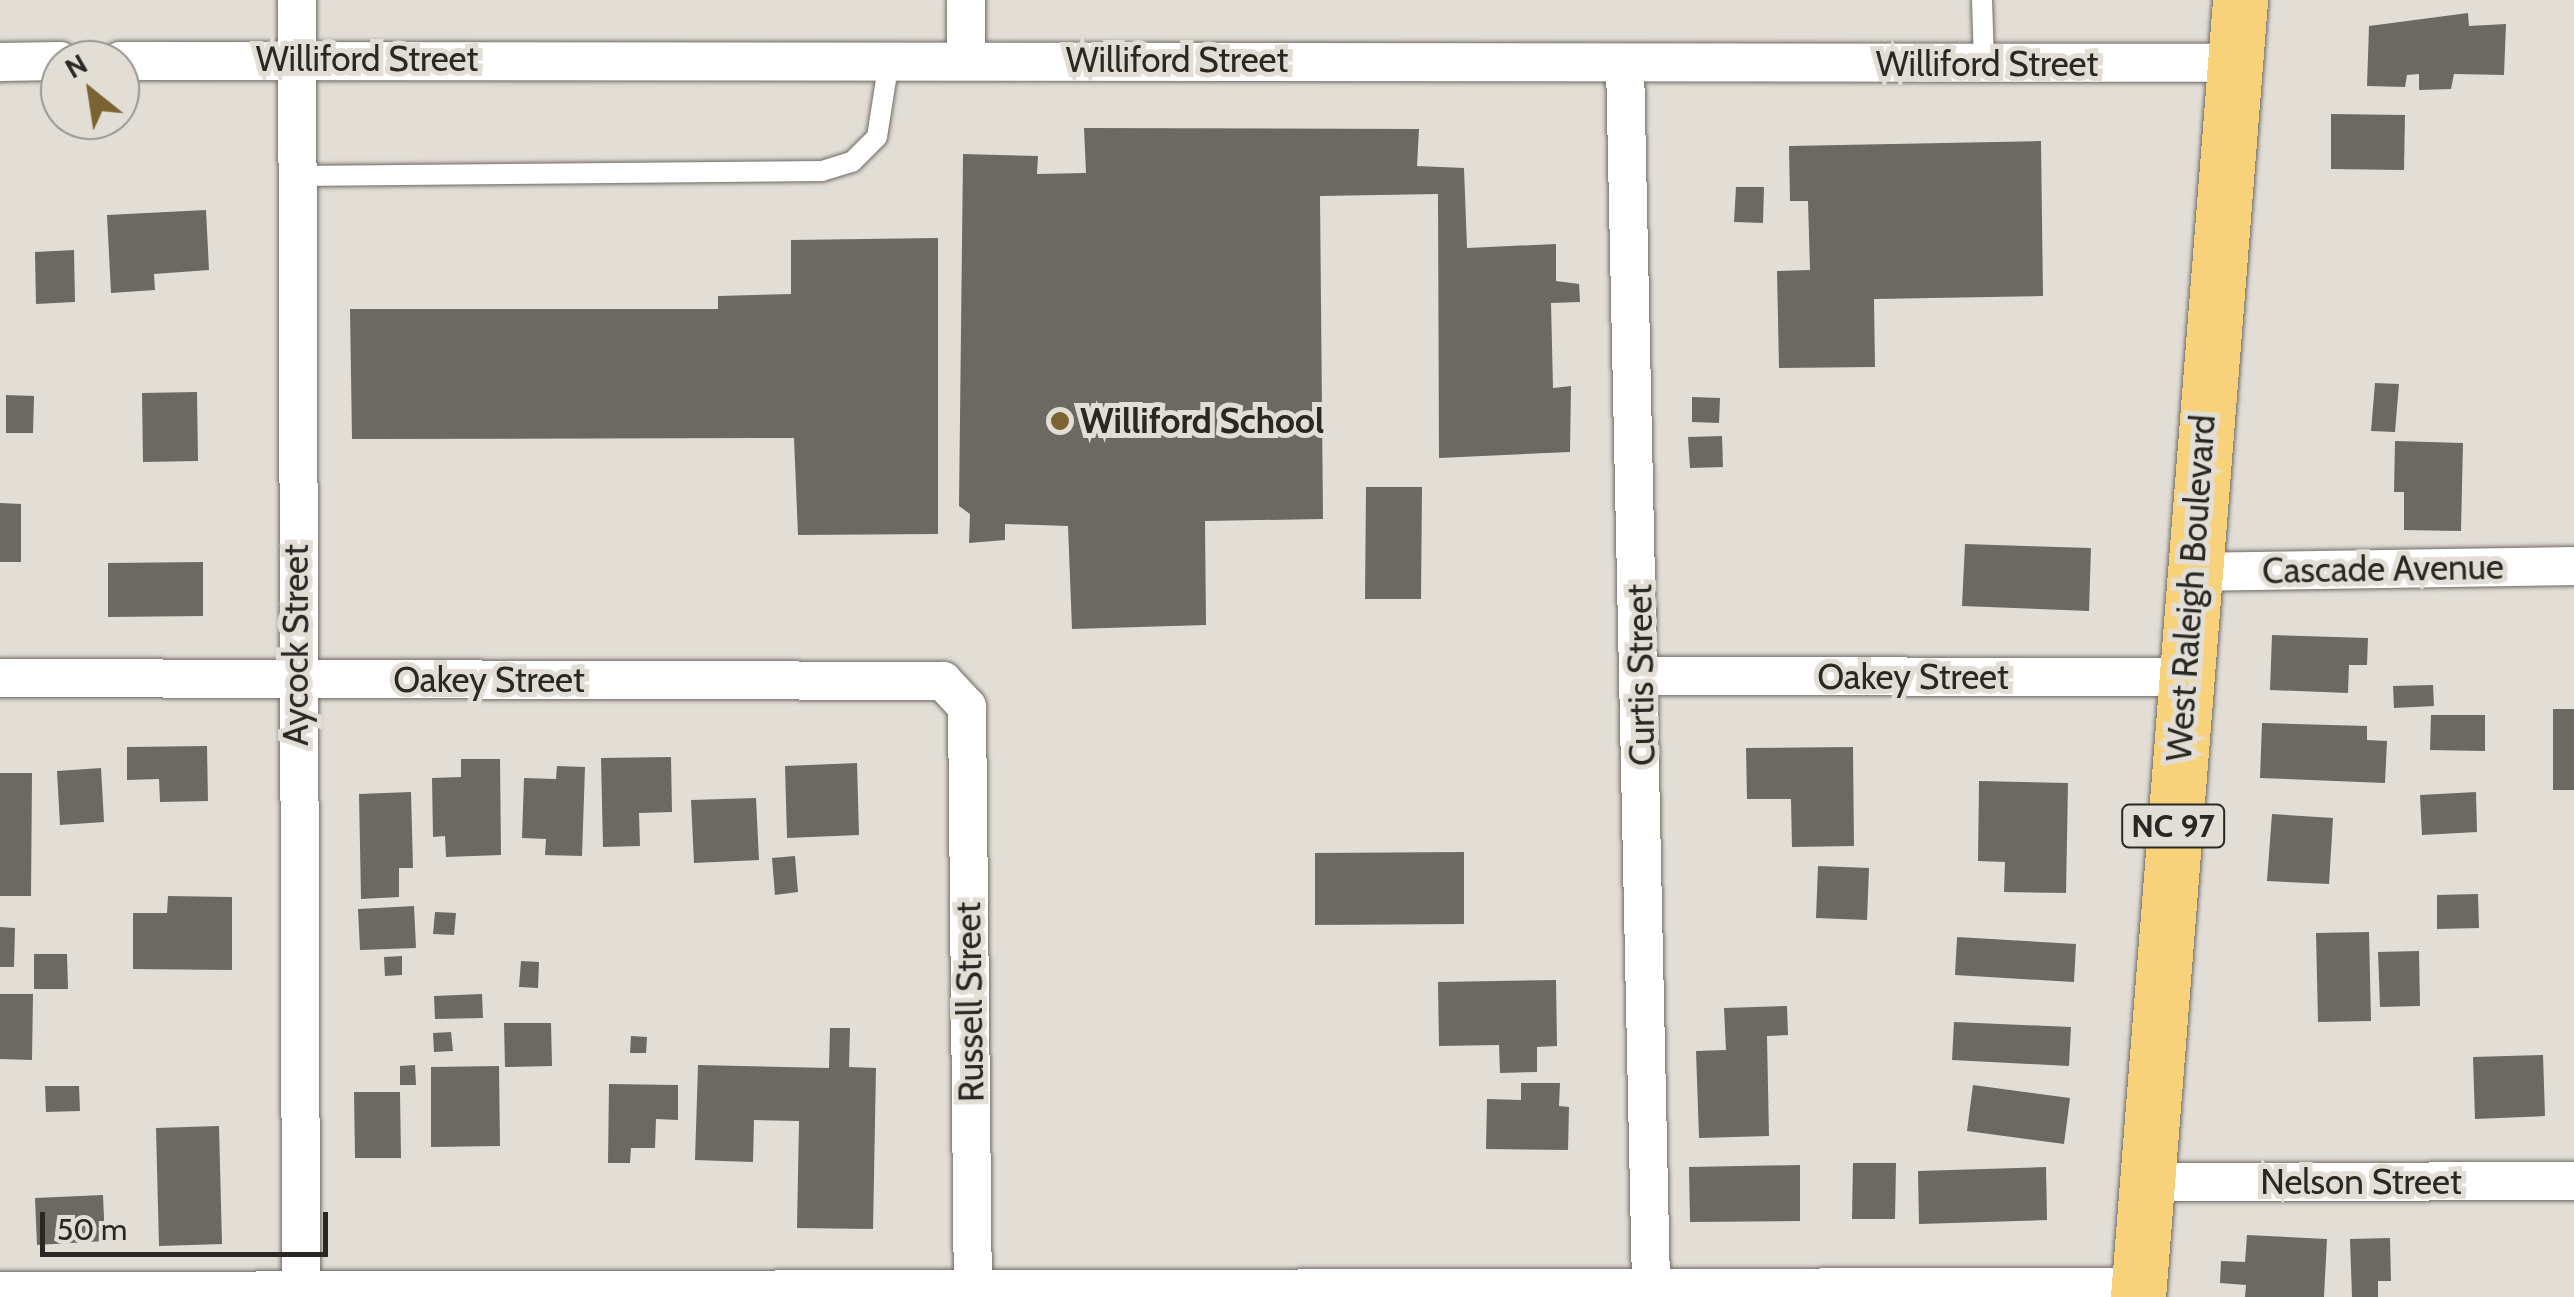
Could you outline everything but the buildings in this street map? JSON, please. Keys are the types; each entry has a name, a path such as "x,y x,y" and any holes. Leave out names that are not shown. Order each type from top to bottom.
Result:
{"main road":[{"name":"West Raleigh Boulevard","path":"2138,1292 2240,0"}],"street":[{"name":"Aycock Street","path":"298,0 295,679 301,1289"},
{"path":"966,0 966,60"},
{"path":"0,62 40,61"},
{"name":"Williford Street","path":"140,61 2233,63"},
{"name":"Curtis Street","path":"1625,64 1642,676 1652,1287"},
{"name":"Cascade Avenue","path":"2192,572 2574,566"},
{"name":"Oakey Street","path":"1642,676 2184,677"},
{"name":"Oakey Street","path":"0,678 943,681 967,707"},
{"name":"Russell Street","path":"967,707 973,1292"},
{"name":"Nelson Street","path":"2147,1182 2574,1181"},
{"path":"0,1291 973,1292 1652,1287 2138,1292"}],"lane":[{"path":"1982,0 1984,64"},
{"path":"297,176 822,171 852,162 877,137 888,60"}],"place":[{"name":"Williford School","path":"1060,421"}]}
